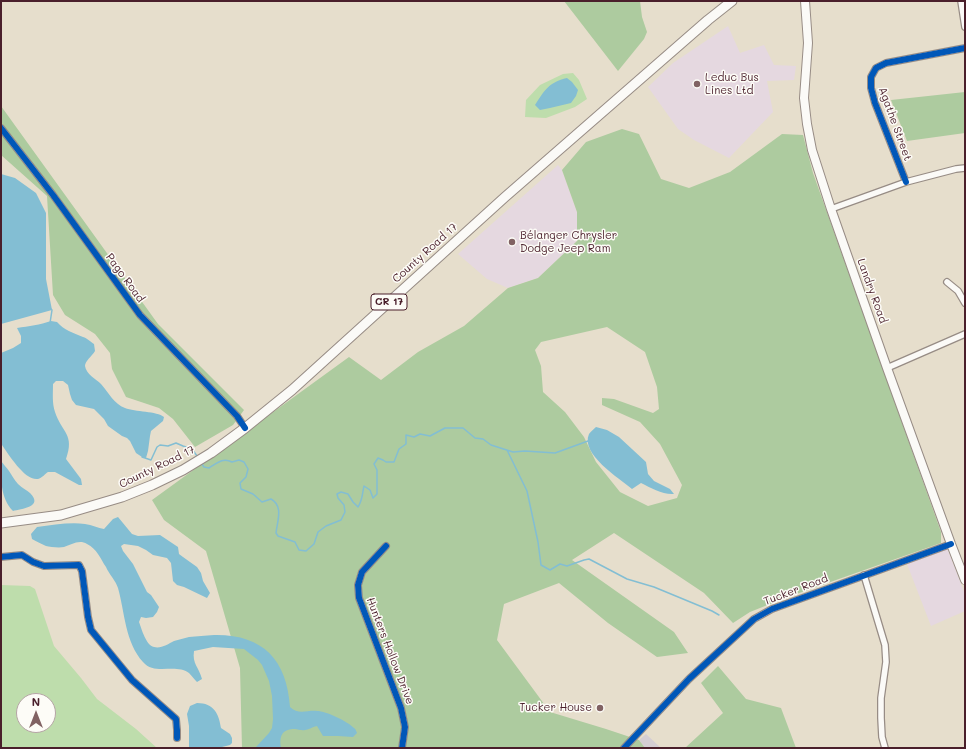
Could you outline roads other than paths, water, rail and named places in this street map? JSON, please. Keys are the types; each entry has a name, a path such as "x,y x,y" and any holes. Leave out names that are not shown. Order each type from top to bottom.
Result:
{"main road":[{"name":"County Road 17","path":"1,523 61,515 122,497 183,470 211,453 292,390 505,197 708,20 732,1"},
{"name":"Landry Road","path":"805,1 808,43 804,98 812,150 831,209 887,368 965,580"}],"street":[{"path":"961,1 965,27"},
{"name":"Agathe Street","path":"906,182 876,103 871,88 871,77 876,68 886,63 965,48"},
{"name":"Pago Road","path":"1,128 140,315 237,416 245,428"},
{"path":"831,209 906,182 965,168"},
{"path":"947,282 958,291 965,303"},
{"path":"887,368 965,334"},
{"name":"Tucker Road","path":"624,748 689,680 754,619 772,609 951,544"},
{"name":"Hunters Hollow Drive","path":"386,546 362,572 358,584 359,598 402,708 405,727 402,748"},
{"path":"1,557 22,555 33,562 44,566 79,565 82,571 91,630 132,680 176,719 177,738"},
{"path":"864,575 885,645 886,662 880,718 885,748"}],"water":[{"path":"567,78 578,90 571,103 540,110 535,105 544,91 551,85"},
{"path":"1,174 15,178 36,193 46,213 46,279 52,310 1,324"},
{"path":"51,321 57,322 72,333 86,338 94,344 95,351 86,362 86,369 118,404 125,408 161,415 164,417 163,421 151,431 146,458 142,457 136,453 127,438 108,426 104,419 94,409 76,405 72,400 68,385 63,381 56,381 53,384 53,405 68,439 69,444 66,459 81,479 82,485 79,485 55,472 48,472 38,479 33,479 23,472 1,443 1,353 21,343 21,336 17,328"},
{"path":"596,427 607,430 619,437 646,462 648,474 654,481 670,489 674,494 661,492 641,483 632,489 610,472 595,457 590,449 588,442 589,434"},
{"path":"1,461 21,487 30,493 34,498 33,504 26,508 13,511 9,506 3,494"},
{"path":"118,517 132,534 138,536 160,535 178,547 179,554 197,567 210,593 207,598 177,585 173,581 171,563 167,558 153,555 138,546 124,544 121,546 133,564 147,592 151,595 159,607 153,617 141,617 139,622 145,637 151,646 164,646 187,637 214,635 246,639 269,653 277,663 284,675 290,707 299,712 321,711 351,725 357,733 353,737 323,736 317,726 307,730 291,729 282,734 281,748 254,748 272,728 272,696 269,681 262,665 244,649 213,647 194,651 194,659 202,679 197,682 189,673 183,670 153,668 143,662 132,646 126,627 117,585 96,551 90,546 81,542 64,547 46,546 32,539 31,534 37,527 79,523 104,529 113,519"},
{"path":"197,703 208,705 215,710 219,718 221,728 230,734 232,738 232,743 230,745 218,748 189,748 189,726 187,714 190,706"}],"waterway":[{"path":"50,323 51,309"},
{"path":"202,464 204,467 209,468 223,460 232,462 239,460 244,462 248,469 246,477 240,483 241,489 253,494 262,502 271,499 275,502 279,510 276,533 278,536 295,542 299,550 306,551 314,544 318,532 326,526 341,520 345,512 344,505 338,498 337,494 341,492 348,494 358,507 362,499 364,486 370,490 373,498 377,494 377,470 374,464 378,458 386,462 394,462 399,449 406,444 406,435 414,437 420,434 430,436 445,428 463,428 475,438 483,439 491,445 513,452 525,451 555,453 588,441"},
{"path":"142,457 151,460 157,447 160,445 168,446 176,443 192,449 197,456"},
{"path":"507,450 527,491 538,542 541,565 550,570 560,564 567,566 589,559 627,579 654,587 719,615"}],"place":[{"name":"Leduc Bus Lines Ltd","path":"697,84"},
{"name":"Bélanger Chrysler Dodge Jeep Ram","path":"512,242"},
{"name":"Tucker House","path":"600,708"}]}
